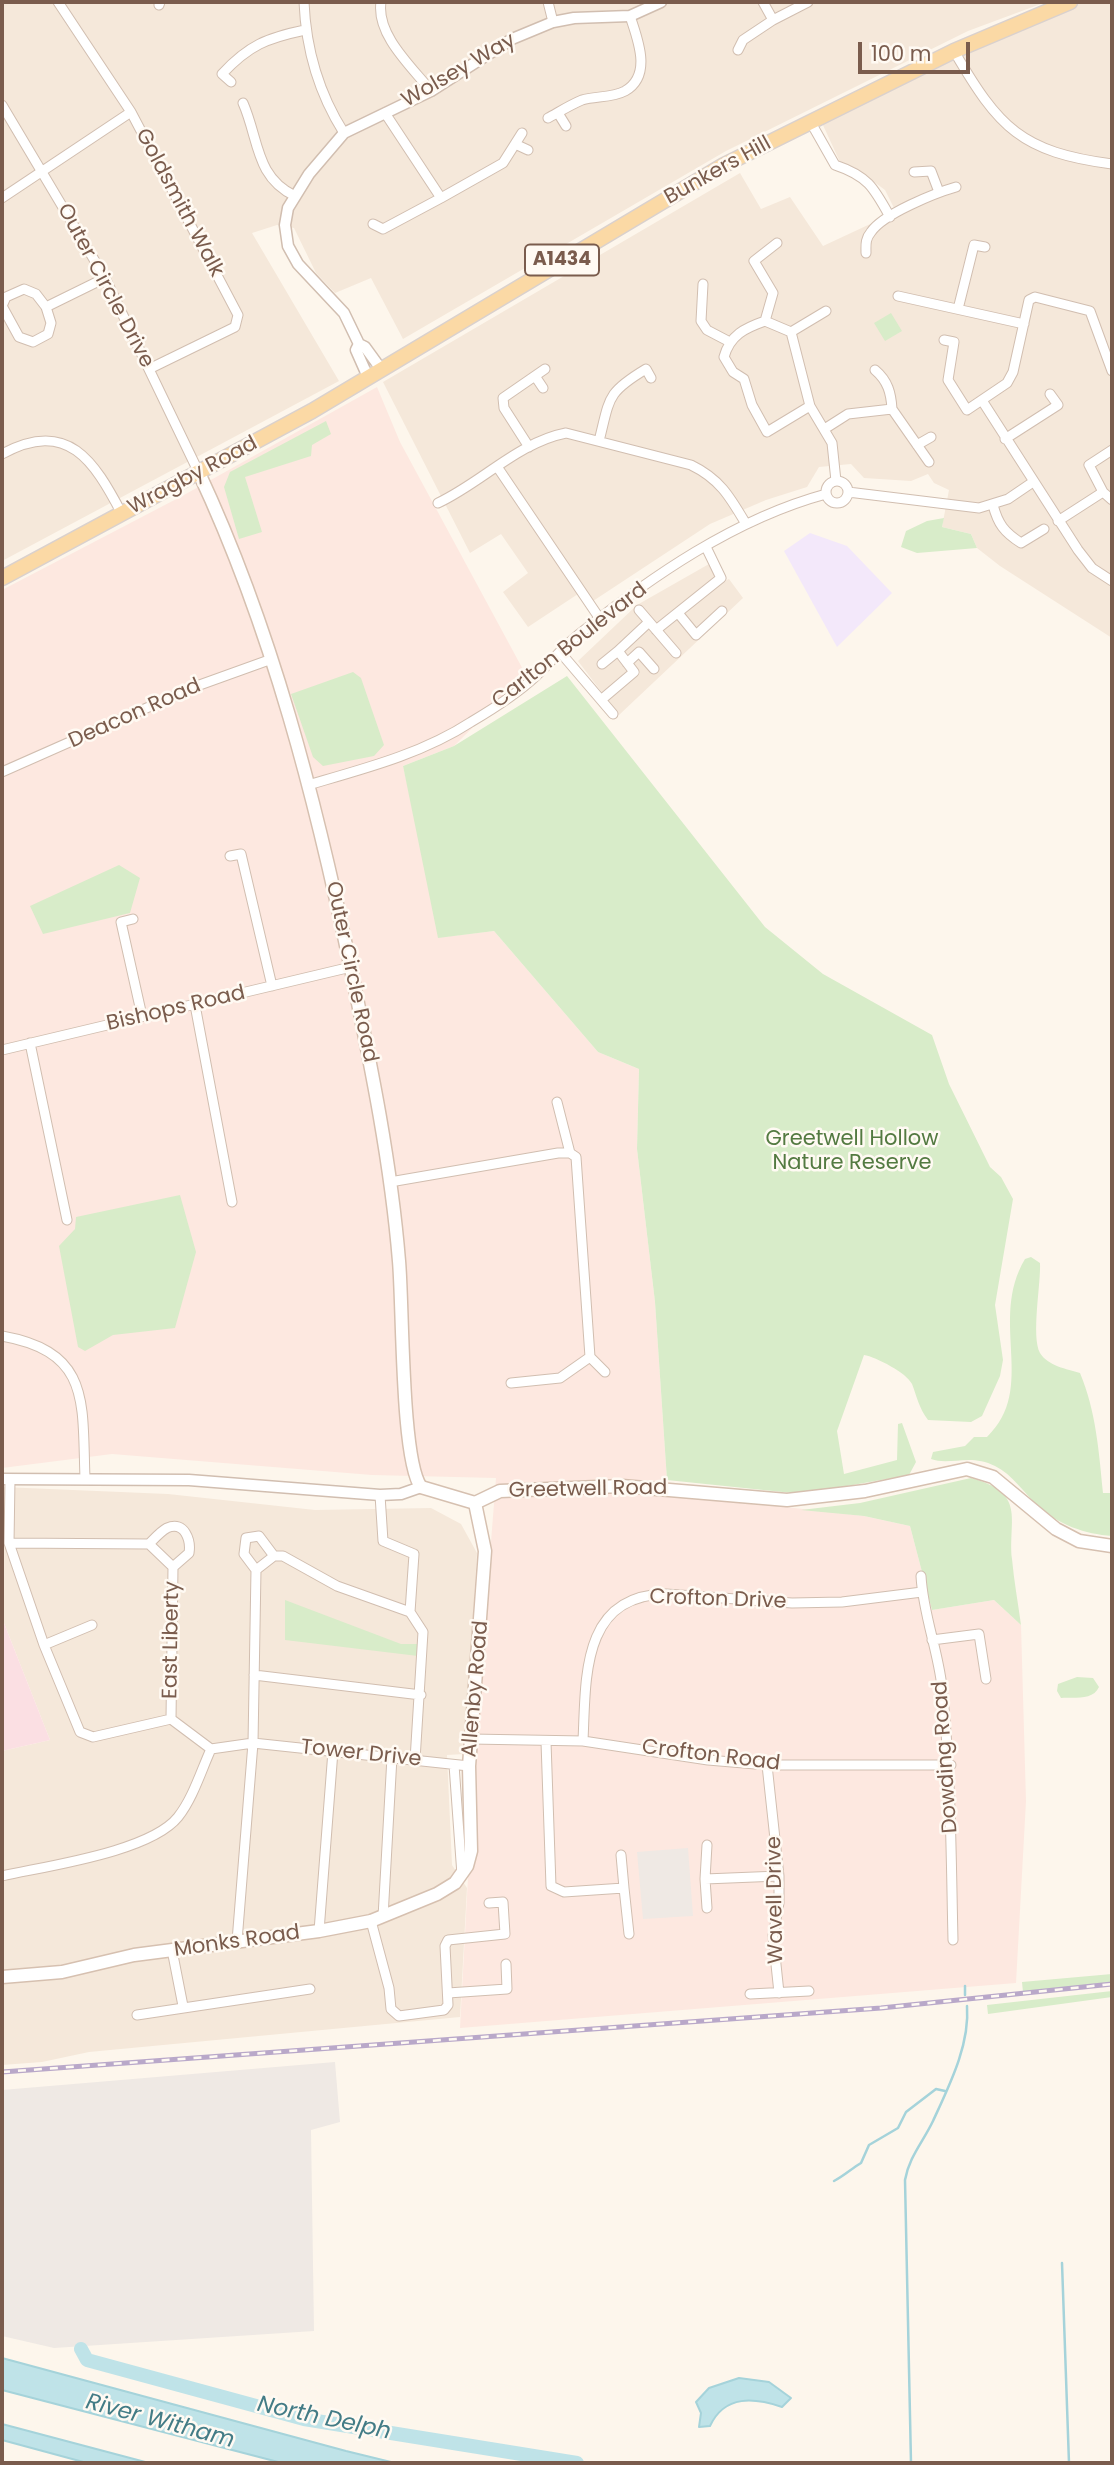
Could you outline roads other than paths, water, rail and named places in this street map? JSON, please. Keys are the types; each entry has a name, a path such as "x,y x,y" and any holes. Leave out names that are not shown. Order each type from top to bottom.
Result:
{"main road":[{"name":"Bunkers Hill","path":"381,369 723,165 954,51 1070,2"},
{"name":"Wragby Road","path":"2,578 260,441 381,369"},
{"name":"Outer Circle Road","path":"199,473 243,578 270,660 308,785 351,967 390,1182 400,1264 410,1454 421,1487"},
{"name":"Greetwell Road","path":"475,1503 500,1491 622,1486 787,1500 864,1491 944,1472 977,1471 998,1481 1056,1529 1079,1541 1112,1546"},
{"path":"421,1487 475,1503"},
{"name":"Allenby Road","path":"462,1875 470,1857 469,1766 485,1551 475,1503"},
{"name":"Monks Road","path":"2,1977 62,1972 134,1955 319,1931 377,1919 444,1891 462,1875"}],"street":[{"name":"Goldsmith Walk","path":"58,2 131,112 238,315 235,327 149,369"},
{"path":"304,2 305,30 324,102 344,133"},
{"path":"381,2 383,25 393,44 431,91"},
{"path":"548,2 553,22"},
{"name":"Wolsey Way","path":"381,369 365,347 359,344 344,313 298,264 288,246 285,225 295,196 309,174 344,133 431,91 512,38 553,22 574,18 630,16 661,2"},
{"path":"763,2 773,20"},
{"path":"738,50 739,36 808,2"},
{"path":"548,118 583,100 625,91 634,82 640,69 642,53 630,16"},
{"path":"231,82 222,74 240,54 270,37 305,30"},
{"path":"954,51 991,109 1013,132 1037,147 1058,155 1112,164"},
{"path":"243,103 267,176 280,189 295,196"},
{"name":"Outer Circle Drive","path":"2,105 105,278 199,473"},
{"path":"2,198 131,112"},
{"path":"385,113 441,198"},
{"path":"558,113 565,127"},
{"path":"810,121 835,164 859,173 868,182 890,218"},
{"path":"383,229 503,163 522,134"},
{"path":"515,144 528,150"},
{"path":"914,172 931,171 939,192"},
{"path":"866,253 865,243 871,230 939,192 956,187"},
{"path":"373,224 383,229"},
{"path":"383,229 383,240"},
{"path":"765,321 772,293 754,261 777,243"},
{"path":"958,309 974,245 985,247"},
{"path":"46,307 105,278"},
{"path":"703,284 701,321 706,330 728,341"},
{"path":"24,289 36,294 46,307 51,323 48,334 33,342 19,337 2,306 6,297 24,289"},
{"path":"898,296 1024,324"},
{"path":"944,341 954,342 948,380 963,413 983,402 1007,383 1013,372 1029,300 1035,297 1083,307 1094,319 1112,371"},
{"path":"791,332 826,311"},
{"path":"791,332 765,321 747,327 728,341 724,357 733,372 744,379 752,405 768,432 810,406"},
{"path":"791,332 810,406 826,428 832,443 836,481"},
{"name":"Wolsey Way","path":"359,344 356,351 368,377"},
{"path":"528,447 504,408 503,398 545,369"},
{"path":"599,441 611,395 617,386 646,369 651,379"},
{"path":"876,370 884,378 891,395 892,409 929,462"},
{"path":"884,378 893,371"},
{"path":"535,376 543,388"},
{"path":"1050,394 1064,415"},
{"path":"983,402 1033,482 1092,568 1112,581"},
{"path":"1005,439 1058,405"},
{"path":"826,428 848,414 892,409"},
{"path":"438,503 464,491 548,436 566,433 691,466 711,475 725,488 746,524"},
{"path":"917,445 931,437"},
{"path":"2,454 43,441 65,443 86,456 100,472 122,514"},
{"path":"1112,450 1089,465 1103,492 1112,500"},
{"path":"498,468 600,619"},
{"path":"825,494 829,484 836,481 844,484 848,492"},
{"name":"Carlton Boulevard","path":"308,785 358,772 457,731 535,678 560,652 600,619 706,547 746,524 791,504 825,494 829,501 837,503 845,500 848,492 969,508 993,505 1033,482"},
{"path":"1059,521 1103,492"},
{"path":"993,505 998,524 1021,543 1044,529"},
{"path":"656,630 722,577 706,547"},
{"path":"639,610 676,653"},
{"path":"678,614 696,635 722,611"},
{"path":"603,664 649,622"},
{"path":"601,700 634,672 618,651"},
{"path":"560,652 613,713"},
{"path":"627,663 639,652 654,669"},
{"name":"Deacon Road","path":"2,772 194,687 270,660"},
{"path":"230,856 241,854 272,986"},
{"path":"133,919 121,922 142,1016"},
{"name":"Bishops Road","path":"2,1050 351,967"},
{"path":"195,1005 233,1202"},
{"path":"30,1043 67,1220"},
{"path":"558,1102 570,1153 578,1164 590,1357 605,1372"},
{"path":"390,1182 570,1153"},
{"path":"2,1336 25,1340 50,1350 68,1367 77,1386 82,1415 85,1478"},
{"path":"511,1383 560,1378 590,1357"},
{"path":"2,1876 127,1847 156,1836 177,1818 211,1749 171,1719 100,1735 85,1735 76,1727 9,1543 6,1479 189,1480 380,1495 401,1494 421,1487"},
{"path":"380,1495 383,1541 414,1554 410,1612"},
{"path":"9,1543 149,1544 166,1528 174,1527 185,1531 191,1541 189,1553 173,1567"},
{"path":"237,1941 253,1743 256,1570 244,1554 246,1538 259,1536 274,1556"},
{"name":"East Liberty","path":"149,1544 173,1567 171,1719"},
{"path":"256,1570 274,1556 283,1556 370,1600 394,1604 410,1612 424,1632 415,1760"},
{"name":"Dowding Road","path":"921,1576 922,1592 941,1676 951,1765 953,1940"},
{"name":"Crofton Drive","path":"583,1741 585,1681 593,1640 608,1617 625,1601 645,1594 666,1594 746,1602 842,1602 922,1592"},
{"path":"44,1645 92,1625"},
{"path":"933,1640 979,1634 986,1679"},
{"path":"254,1675 421,1695"},
{"name":"Crofton Road","path":"471,1739 583,1741 708,1760 767,1765 951,1765"},
{"path":"546,1742 551,1886 564,1892 624,1888"},
{"name":"Tower Drive","path":"211,1749 253,1743 469,1766"},
{"path":"319,1931 333,1751"},
{"path":"393,1757 377,1919 390,1988 391,2009 399,2016 436,2013 448,2005 445,1946 448,1940 505,1934 503,1902 489,1903"},
{"path":"454,1765 462,1875"},
{"name":"Wavell Drive","path":"767,1765 779,1876 779,1903 773,1936 779,1993"},
{"path":"707,1845 707,1908"},
{"path":"621,1855 629,1934"},
{"path":"705,1879 779,1876"},
{"path":"172,1951 183,2006"},
{"path":"448,1993 507,1989 506,1964"},
{"path":"137,2015 310,1989"},
{"name":"Wavell Drive","path":"750,1994 809,1992"}],"water":[{"name":"River Witham","path":"2,2358 395,2463 282,2463 2,2390"},
{"path":"739,2378 769,2382 791,2398 782,2407 751,2401 732,2404 716,2416 710,2426 699,2427 701,2413 696,2402 709,2388"},
{"path":"2,2424 149,2463 87,2463 2,2440"}],"waterway":[{"path":"965,1986 965,1995"},
{"path":"911,2463 905,2180 957,2065 965,2036 967,2006"},
{"path":"834,2181 861,2163 869,2145 898,2128 906,2112 936,2089 945,2091"},
{"path":"1062,2263 1069,2463"},
{"name":"North Delph","path":"81,2349 87,2360 304,2419 577,2463"}],"railway":[{"path":"2,2072 881,2008 1112,1984"}],"park label":[{"name":"Greetwell Hollow Nature Reserve","path":"852,1152"}]}
